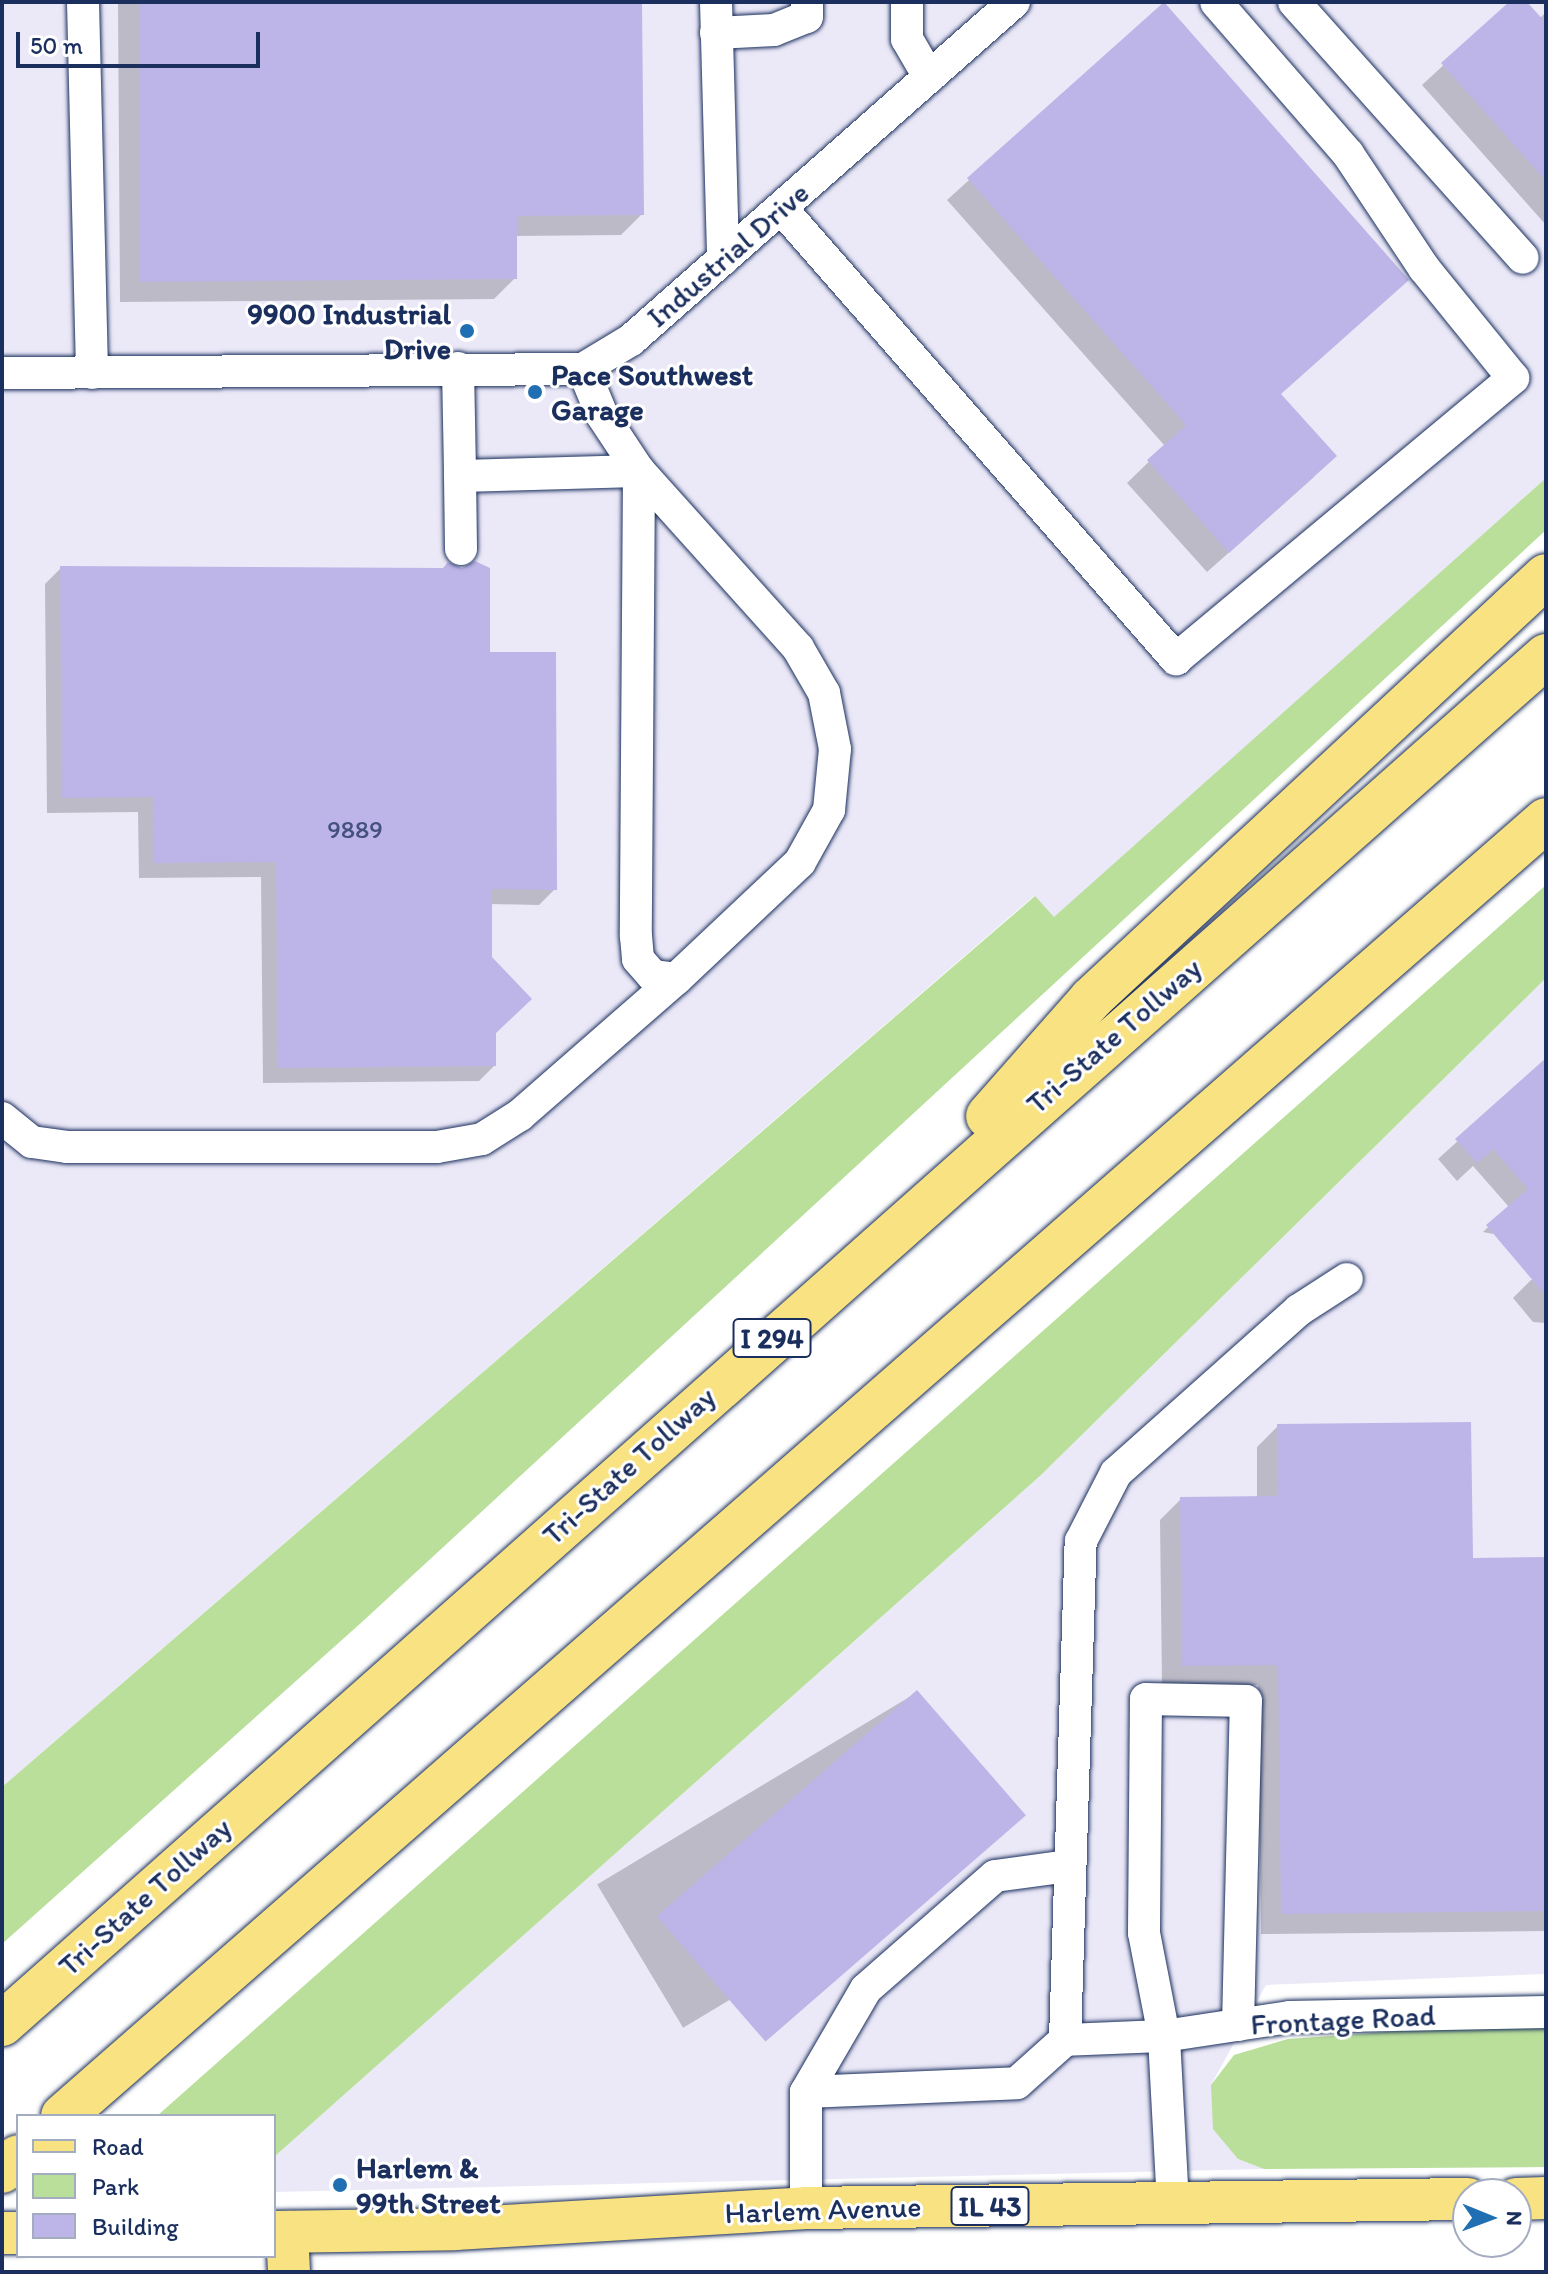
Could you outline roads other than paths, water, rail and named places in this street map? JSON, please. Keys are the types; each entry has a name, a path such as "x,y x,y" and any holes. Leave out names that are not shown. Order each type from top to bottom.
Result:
{"highway":[{"path":"864,1257 1091,999 1546,576"},
{"name":"Tri-State Tollway","path":"2,2024 864,1257 1546,656"},
{"path":"65,2114 1546,820"}],"main road":[{"name":"Harlem Avenue","path":"283,2245 455,2229 806,2208 1452,2199"}],"street":[{"path":"83,2 92,373"},
{"path":"723,259 716,18 774,30 807,17 807,2"},
{"path":"907,2 907,39 929,77"},
{"path":"781,208 1176,659 1513,378 1424,268 1348,154 1216,2"},
{"path":"1294,2 1523,258"},
{"name":"Industrial Drive","path":"583,369 631,340 929,77 996,9"},
{"path":"458,368 461,549"},
{"path":"2,373 583,369 602,415 639,471 798,648 824,693 835,749 829,810 800,862 676,979 520,1115 482,1139 437,1147 67,1147 32,1142 2,1118"},
{"path":"460,476 639,471"},
{"path":"639,471 636,936 638,959 653,976 676,979"},
{"path":"806,2092 1017,2083 1065,2040 1081,1541 1116,1473 1299,1310 1347,1279"},
{"path":"1173,2204 1164,2036 1144,1933 1146,1699 1246,1701 1238,2025"},
{"path":"806,2208 806,2092 866,1989 995,1876 1069,1866"},
{"name":"Frontage Road","path":"1065,2040 1164,2036 1290,2017 1546,2012"}],"place":[{"name":"9900 Industrial Drive","path":"467,331"},
{"name":"Pace Southwest Garage","path":"535,392"},
{"name":"Harlem & 99th Street","path":"340,2185"}]}
